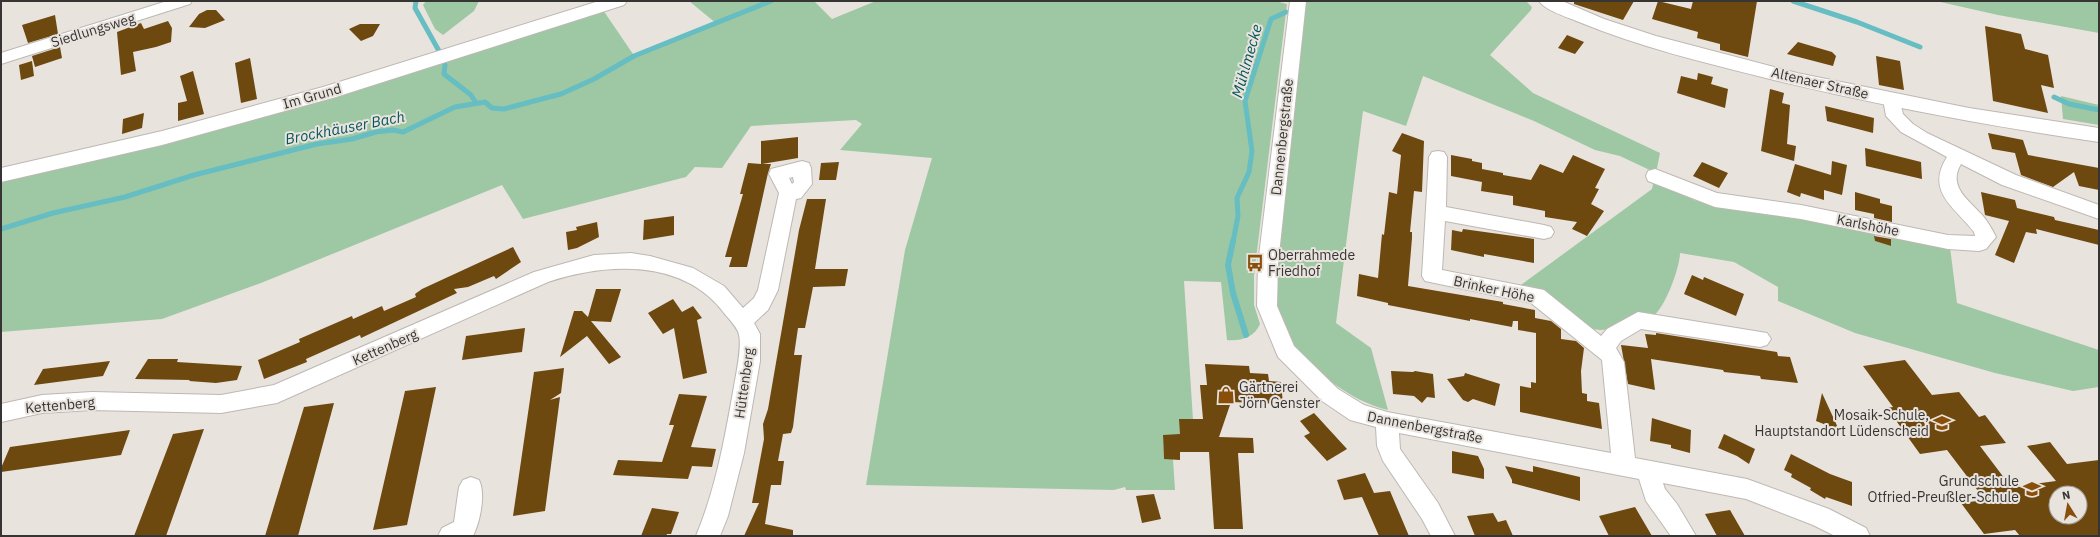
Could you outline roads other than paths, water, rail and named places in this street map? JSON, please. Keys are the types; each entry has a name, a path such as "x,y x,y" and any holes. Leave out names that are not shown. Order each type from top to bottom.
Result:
{"main road":[{"name":"Im Grund","path":"1,175 162,138 329,92 618,1"},
{"name":"Altenaer Straße","path":"1548,1 1605,25 1680,49 1791,78 1962,113 2099,136"}],"street":[{"name":"Siedlungsweg","path":"1,59 184,1"},
{"name":"Dannenbergstraße","path":"1298,1 1268,264 1267,306 1285,351 1330,395 1358,413 1387,421 1747,489 1821,517 1858,536"},
{"path":"1892,99 1895,116 1907,128 1957,156 2016,183 2099,212"},
{"name":"Karlshöhe","path":"1655,176 1715,200 1801,212 1956,243 1979,244 1986,237 1983,229 1955,200 1948,184 1948,172 1957,156"},
{"name":"Brinker Höhe","path":"1438,157 1432,276 1537,296 1610,355 1613,362 1624,466"},
{"path":"742,322 761,304 768,290 788,193"},
{"path":"1436,212 1544,232"},
{"name":"Kettenberg","path":"1,414 49,404 92,402 221,404 276,394 541,277 584,264 612,261 637,262 670,268 690,275 716,291 742,322"},
{"path":"1603,349 1614,335 1638,320 1760,339"},
{"name":"Hüttenberg","path":"708,536 716,516 733,453 749,361 750,334 742,322"},
{"path":"1387,421 1388,446 1391,454 1430,511 1443,536"},
{"path":"1649,471 1654,494 1669,512 1684,536"},
{"path":"450,536 465,528 471,487"}],"waterway":[{"path":"416,1 415,8 439,51"},
{"name":"Brockhäuser Bach","path":"1,229 53,213 125,197 194,175 317,144 352,139 376,132 393,130 403,132 455,107 485,102 492,108 504,109 561,94 594,79 634,56 771,1"},
{"path":"1793,1 1857,22 1920,47"},
{"name":"Mühlmecke","path":"1233,242 1238,216 1237,198 1249,172 1252,151 1245,101 1271,19 1286,12"},
{"path":"445,65 444,74 471,95 476,103"},
{"path":"2054,97 2069,104 2099,110"},
{"name":"Mühlmecke","path":"1233,241 1228,265 1233,293 1246,335"}],"place":[{"name":"Oberrahmede Friedhof","path":"1255,263"},
{"name":"Gärtnerei Jörn Genster","path":"1226,395"},
{"name":"Mosaik-Schule, Hauptstandort Lüdenscheid","path":"1942,423"},
{"name":"Grundschule Otfried-Preußler-Schule","path":"2032,489"}]}
